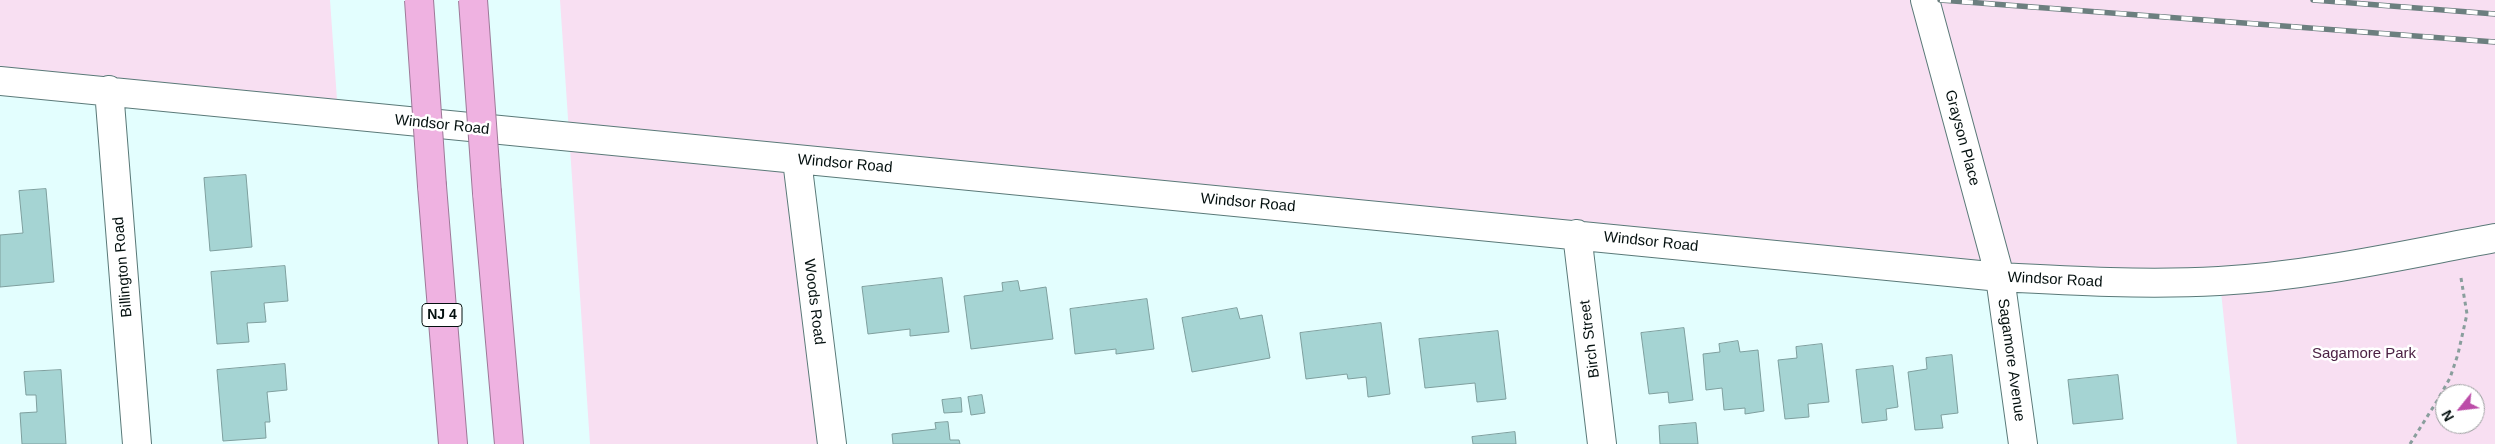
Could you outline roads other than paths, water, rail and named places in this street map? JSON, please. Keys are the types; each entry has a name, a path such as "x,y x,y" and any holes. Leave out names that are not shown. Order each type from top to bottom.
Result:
{"highway":[{"name":"NJ 4","path":"419,0 453,444"},
{"path":"473,0 486,193 509,444"}],"street":[{"name":"Grayson Place","path":"1925,0 2000,277"},
{"name":"Windsor Road","path":"0,81 109,90 797,160 1577,234 2000,277 2114,283 2220,281 2325,271 2495,238"},
{"name":"Billington Road","path":"109,90 137,444"},
{"name":"Woods Road","path":"797,160 832,444"},
{"name":"Birch Street","path":"1577,234 1602,444"},
{"name":"Sagamore Avenue","path":"2000,277 2023,444"}],"railway":[{"path":"1940,0 2495,42"},
{"path":"2313,0 2495,14"}],"park label":[{"name":"Sagamore Park","path":"2364,354"}]}
